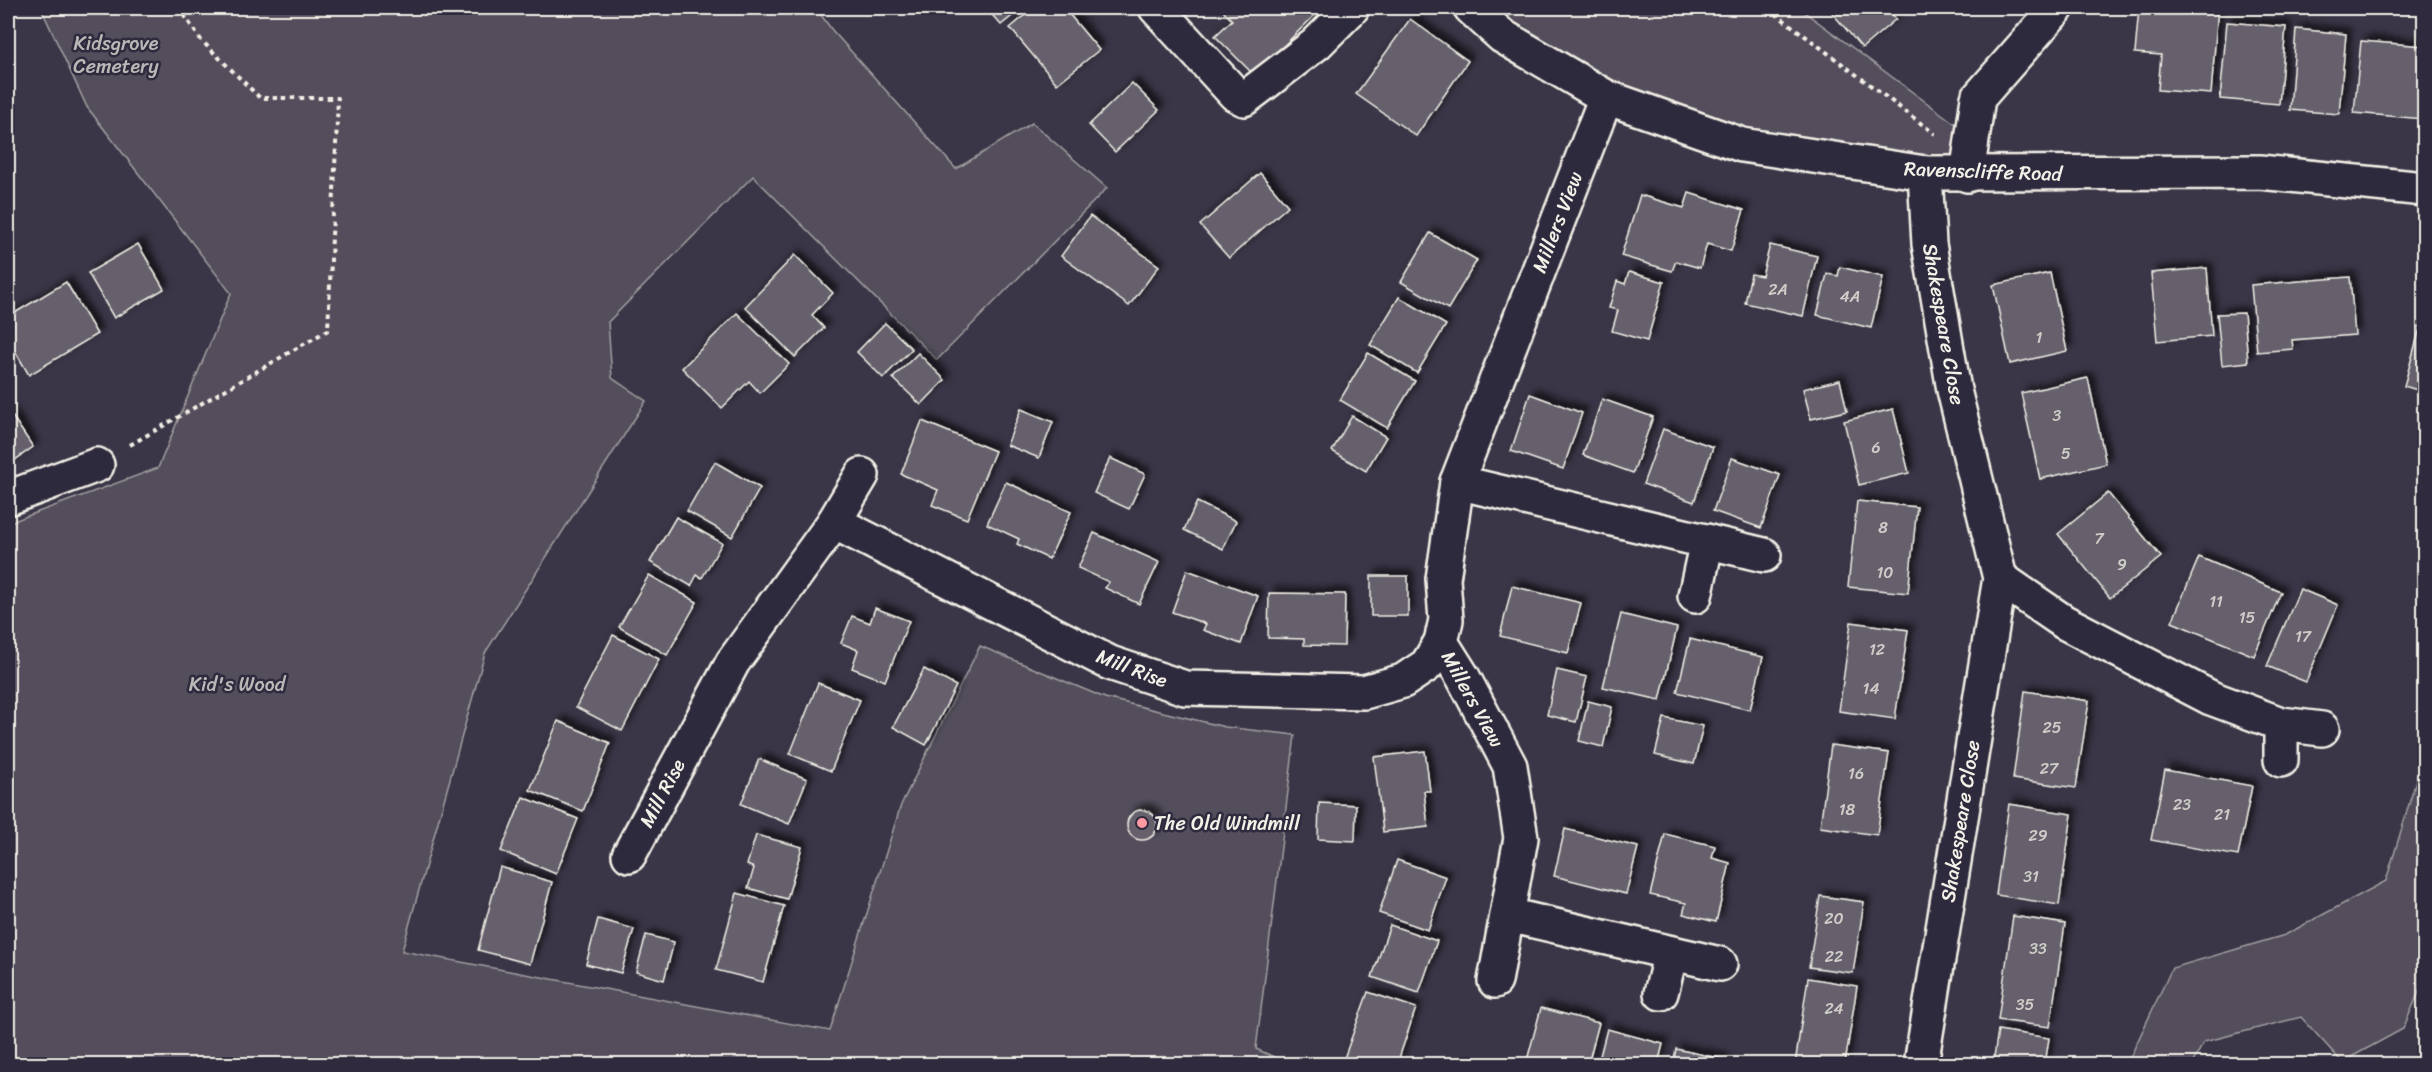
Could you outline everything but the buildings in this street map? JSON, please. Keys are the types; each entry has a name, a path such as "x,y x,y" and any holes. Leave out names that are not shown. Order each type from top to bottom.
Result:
{"street":[{"path":"1156,8 1235,93 1244,99 1316,44 1352,8"},
{"name":"Ravenscliffe Road","path":"1471,8 1502,36 1606,97 1742,145 1925,173 1968,168 2260,172 2424,189"},
{"path":"1968,168 1978,98 2057,8"},
{"name":"Millers View","path":"1495,981 1521,838 1510,766 1463,677 1441,642 1446,620 1443,579 1458,482 1606,97"},
{"name":"Shakespeare Close","path":"1921,1065 2000,578 1954,390 1929,244 1925,173"},
{"path":"8,498 97,465"},
{"name":"Mill Rise","path":"629,855 733,662 834,522 862,475"},
{"path":"1458,482 1764,555"},
{"name":"Mill Rise","path":"834,522 1110,663 1185,688 1364,692 1403,681 1427,665 1441,642"},
{"path":"1695,597 1707,541"},
{"path":"2000,578 2064,622 2211,698 2281,724 2322,729"},
{"path":"2281,724 2281,760"},
{"path":"1508,915 1720,964"},
{"path":"1661,993 1671,953"}],"path":[{"path":"97,465 328,330 338,98 260,98 201,39 179,8"},
{"path":"1768,8 1968,168"}],"green space":[{"name":"Kid's Wood","path":"41,8 816,8 832,30 956,169 1032,123 1107,188 937,360 753,176 608,322 612,378 646,401 485,653 402,951 830,1031 901,805 980,646 1105,698 1225,727 1295,735 1256,1049 1290,1064 8,1064 8,523 158,468 231,293 87,107"},
{"path":"1471,8 1799,8 1973,137 1967,175 1836,159 1606,97"},
{"path":"2424,754 2424,980 2403,1029 2342,1062 2301,1017 2204,1042 2192,1064 2127,1064 2172,968 2285,935 2386,881"}],"place":[{"name":"The Old Windmill","path":"1142,823"}],"park label":[{"name":"Kidsgrove Cemetery","path":"116,54"}]}
